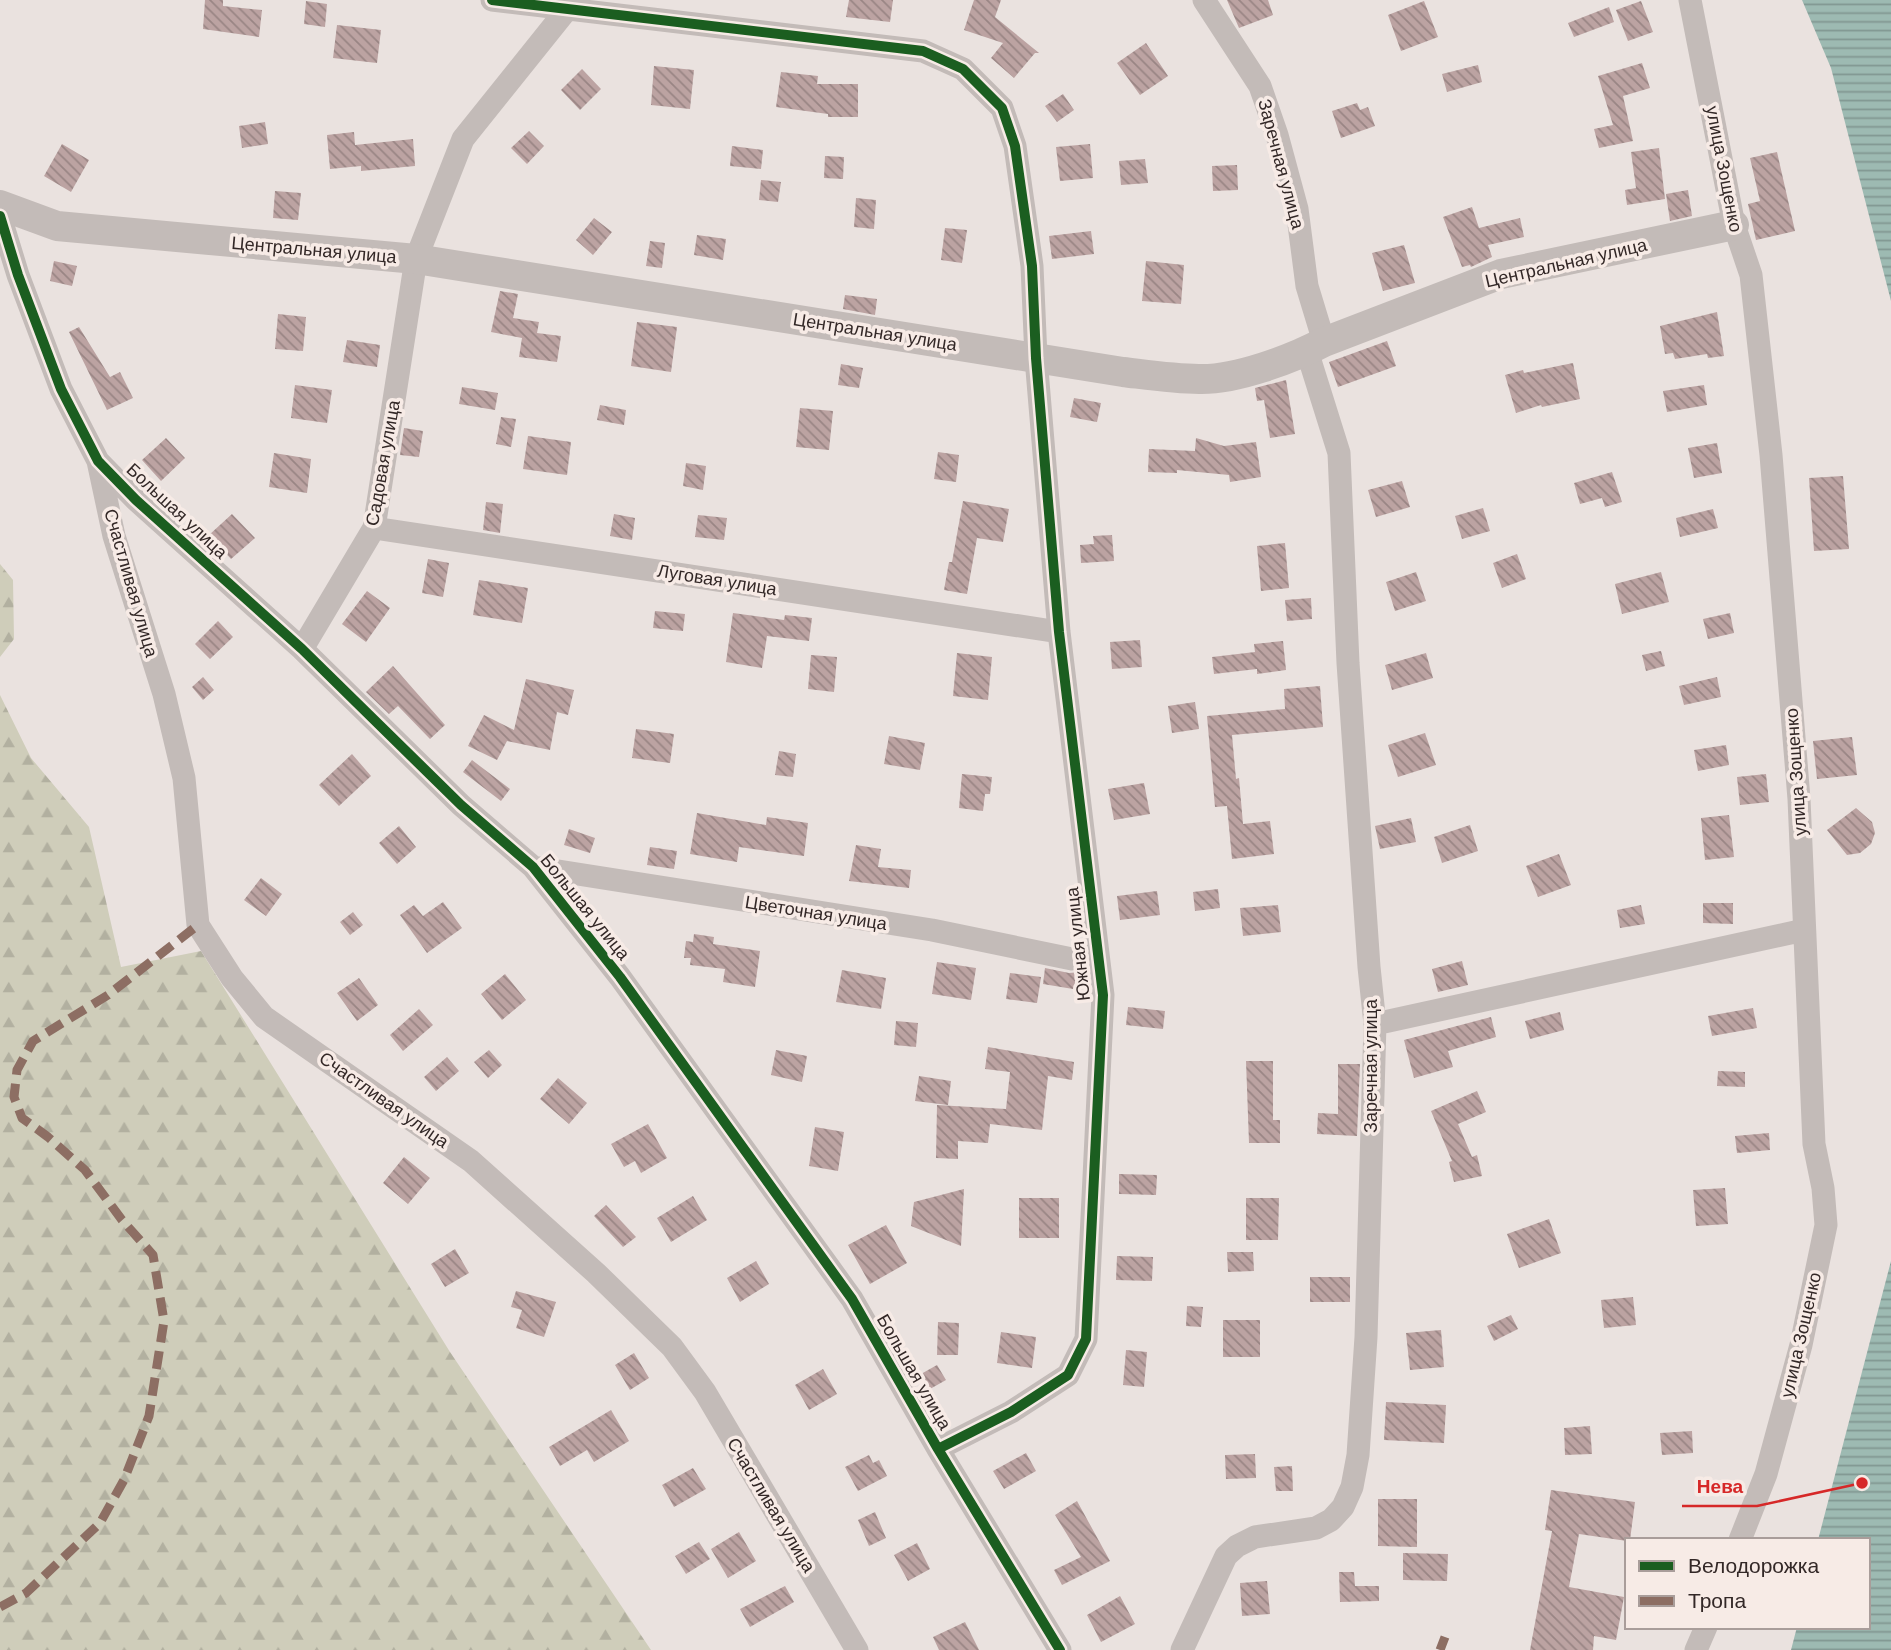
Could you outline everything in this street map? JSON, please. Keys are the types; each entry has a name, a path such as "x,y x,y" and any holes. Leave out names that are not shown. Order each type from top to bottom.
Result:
{"street":[{"name":"Южная улица","path":"492,0 570,4 923,51 963,69 1002,108 1015,146 1032,266 1059,632 1103,995 1086,1339 1068,1375 1011,1412 938,1449"},
{"name":"Заречная улица","path":"1182,1650 1226,1556 1255,1536 1317,1528 1331,1520 1343,1507 1352,1487 1358,1455 1366,1337 1376,1024 1369,967 1348,663 1339,453 1315,347 1297,209 1277,135 1260,86 1204,0"},
{"name":"улица Зощенко","path":"1690,0 1734,225 1751,275 1771,455 1799,799 1814,1144 1823,1188 1826,1225 1801,1345 1766,1474 1741,1538"},
{"name":"Садовая улица","path":"303,649 374,528 416,259 463,139 570,4"},
{"name":"Центральная улица","path":"0,205 57,226 416,259 1123,372 1200,379 1231,377 1501,274 1734,225"},
{"name":"Большая улица","path":"0,216 18,275 61,388 98,461 136,500 303,649 460,805 533,867 620,977 852,1299 938,1449 1060,1650"},
{"name":"Счастливая улица","path":"98,461 114,536 164,694 184,778 198,925 232,978 264,1017 471,1161 596,1273 672,1348 705,1392 858,1650"},
{"name":"Луговая улица","path":"374,528 1059,632"},
{"name":"Цветочная улица","path":"533,867 932,930 1072,958 1098,955"},
{"path":"1376,1024 1804,930"},
{"path":"1696,1650 1705,1629"}],"green space":[{"path":"0,564 13,580 14,639 0,657"},
{"path":"0,695 31,758 89,827 121,967 201,951 450,1352 651,1650 0,1650"}],"water":[{"path":"1802,0 1891,0 1891,301 1831,68"},
{"path":"1891,1261 1891,1650 1791,1650 1796,1629 1870,1629 1870,1538 1819,1538"}],"building":[{"path":"205,0 223,0 223,6 262,10 259,37 203,29"},
{"path":"849,0 893,0 890,22 846,17"},
{"path":"974,0 1001,0 995,17 1039,53 1035,53 1014,78 991,58 1003,43 964,30"},
{"path":"1227,0 1268,0 1273,15 1239,28"},
{"path":"306,1 327,4 325,27 304,24"},
{"path":"1424,1 1438,37 1401,51 1388,15"},
{"path":"1641,1 1653,32 1628,41 1616,10"},
{"path":"1609,7 1614,22 1574,37 1568,23"},
{"path":"337,25 381,30 377,63 333,58"},
{"path":"1146,43 1168,76 1140,95 1117,63"},
{"path":"1642,63 1650,88 1623,96 1633,141 1599,148 1594,129 1613,125 1598,76"},
{"path":"1478,65 1482,82 1447,92 1442,74"},
{"path":"654,66 694,70 690,109 651,105"},
{"path":"582,69 601,89 580,110 561,90"},
{"path":"781,72 818,76 817,84 858,84 858,117 828,117 828,114 776,107"},
{"path":"1063,94 1074,110 1057,122 1045,106"},
{"path":"1357,103 1360,110 1368,107 1375,126 1341,138 1332,111"},
{"path":"265,122 268,144 242,148 239,126"},
{"path":"529,131 544,146 527,164 511,148"},
{"path":"354,132 355,145 413,139 415,166 361,171 361,166 330,169 327,135"},
{"path":"62,144 89,160 71,192 44,176"},
{"path":"1090,144 1093,178 1060,181 1056,147"},
{"path":"732,146 763,150 761,169 730,166"},
{"path":"1659,148 1665,199 1627,205 1625,190 1636,188 1631,152"},
{"path":"1777,152 1795,231 1756,240 1748,204 1760,201 1750,158"},
{"path":"825,156 844,157 843,179 824,178"},
{"path":"1145,159 1148,183 1121,185 1119,161"},
{"path":"1237,165 1238,190 1213,191 1212,166"},
{"path":"761,180 781,182 778,202 759,200"},
{"path":"1688,190 1692,216 1670,221 1666,194"},
{"path":"275,191 301,193 298,220 273,218"},
{"path":"856,198 876,200 874,229 854,227"},
{"path":"1472,207 1479,228 1520,218 1524,237 1488,245 1492,257 1471,267 1462,267 1443,217"},
{"path":"594,218 612,232 593,255 576,240"},
{"path":"945,228 967,230 962,263 941,260"},
{"path":"1091,231 1094,254 1052,259 1049,236"},
{"path":"697,235 726,239 723,260 694,255"},
{"path":"650,241 665,243 662,268 646,266"},
{"path":"1404,245 1415,283 1383,291 1372,253"},
{"path":"54,261 77,266 72,286 50,281"},
{"path":"1146,261 1184,265 1181,304 1142,301"},
{"path":"500,291 518,294 513,318 539,322 537,333 561,336 557,362 519,357 522,338 491,332"},
{"path":"845,295 877,299 875,315 843,309"},
{"path":"1717,312 1724,356 1708,358 1707,354 1675,359 1673,353 1665,354 1660,326"},
{"path":"278,314 306,317 303,351 275,349"},
{"path":"637,322 677,327 671,372 631,366"},
{"path":"79,327 110,377 120,372 133,398 107,410 69,332"},
{"path":"347,340 380,345 377,367 343,362"},
{"path":"1387,341 1396,366 1338,387 1329,362"},
{"path":"1573,363 1580,399 1542,407 1541,405 1516,413 1505,375"},
{"path":"841,364 863,368 859,388 838,385"},
{"path":"1286,380 1295,434 1270,438 1264,400 1257,401 1255,388"},
{"path":"295,385 332,390 327,423 291,418"},
{"path":"1704,385 1707,405 1667,412 1663,391"},
{"path":"462,387 498,393 495,410 459,404"},
{"path":"1074,398 1101,403 1097,422 1070,417"},
{"path":"600,405 626,410 624,425 597,420"},
{"path":"800,408 833,411 829,450 796,447"},
{"path":"501,417 516,419 511,447 496,444"},
{"path":"404,428 423,431 419,457 400,455"},
{"path":"528,436 571,442 567,475 523,469"},
{"path":"166,438 185,458 161,481 142,460"},
{"path":"1196,438 1224,446 1256,442 1261,477 1230,482 1229,475 1177,470 1177,473 1148,472 1149,449 1195,451"},
{"path":"1717,443 1722,473 1694,478 1688,448"},
{"path":"938,452 959,455 956,482 934,479"},
{"path":"274,453 311,459 307,493 269,487"},
{"path":"686,463 706,466 703,490 683,486"},
{"path":"1612,472 1622,502 1605,507 1602,498 1580,504 1574,483"},
{"path":"1843,476 1849,549 1814,551 1809,478"},
{"path":"1402,481 1410,507 1376,517 1368,490"},
{"path":"963,501 1009,509 1003,542 977,538 967,594 944,590"},
{"path":"486,502 503,504 500,533 483,530"},
{"path":"1483,508 1490,531 1462,539 1455,516"},
{"path":"1713,509 1718,528 1680,537 1676,518"},
{"path":"232,514 255,538 231,559 209,535"},
{"path":"614,514 635,518 632,540 610,536"},
{"path":"698,515 727,518 724,540 695,537"},
{"path":"1112,535 1114,561 1081,563 1080,545 1094,544 1093,536"},
{"path":"1285,543 1289,588 1261,591 1257,546"},
{"path":"1517,554 1526,579 1502,588 1493,563"},
{"path":"428,559 449,563 443,597 422,593"},
{"path":"1416,572 1426,601 1395,611 1386,582"},
{"path":"1661,572 1669,602 1622,614 1615,584"},
{"path":"479,580 528,588 522,623 473,615"},
{"path":"367,591 390,608 366,642 342,624"},
{"path":"1311,598 1312,619 1287,621 1285,600"},
{"path":"655,611 685,614 683,631 653,628"},
{"path":"733,613 784,620 785,615 812,618 809,641 767,636 762,668 726,662"},
{"path":"1730,613 1734,633 1708,639 1703,619"},
{"path":"218,621 233,637 210,659 195,644"},
{"path":"1140,640 1142,667 1112,669 1110,642"},
{"path":"1283,641 1286,670 1257,674 1257,669 1214,674 1212,657 1255,652 1254,644"},
{"path":"1661,651 1665,666 1646,671 1642,655"},
{"path":"957,653 992,657 988,700 953,696"},
{"path":"1426,653 1433,678 1392,690 1385,665"},
{"path":"811,655 837,657 834,692 808,689"},
{"path":"393,666 445,725 430,739 398,706 389,714 366,692"},
{"path":"203,677 214,690 203,700 192,687"},
{"path":"1717,677 1721,697 1684,705 1679,686"},
{"path":"526,679 574,690 568,715 557,712 550,750 507,741 497,760 468,746 484,715 514,730"},
{"path":"1320,686 1323,727 1232,735 1243,824 1270,821 1274,854 1232,859 1227,806 1215,807 1207,716 1285,709 1284,689"},
{"path":"1195,702 1199,729 1172,733 1168,706"},
{"path":"636,729 674,734 670,763 632,758"},
{"path":"1425,733 1436,765 1398,777 1388,745"},
{"path":"889,736 925,743 920,770 884,764"},
{"path":"1852,737 1857,775 1817,779 1813,741"},
{"path":"1726,745 1729,765 1698,771 1694,750"},
{"path":"779,751 796,754 793,777 775,775"},
{"path":"352,754 371,776 339,806 319,785"},
{"path":"472,760 510,789 501,801 463,772"},
{"path":"962,774 992,777 990,794 985,794 983,811 959,808"},
{"path":"1766,774 1769,802 1740,805 1737,777"},
{"path":"1144,783 1150,814 1114,820 1108,789"},
{"path":"1856,808 1872,822 1875,833 1871,844 1860,853 1847,855 1827,830"},
{"path":"697,813 766,825 767,817 808,823 804,856 739,847 737,862 690,854"},
{"path":"1729,815 1734,857 1705,860 1701,818"},
{"path":"1411,818 1416,842 1380,849 1375,826"},
{"path":"1470,825 1478,851 1442,863 1434,837"},
{"path":"399,826 416,847 397,864 379,843"},
{"path":"569,829 595,838 590,853 564,845"},
{"path":"856,845 881,849 878,867 911,870 909,888 849,881"},
{"path":"650,847 677,851 674,869 647,865"},
{"path":"1559,854 1571,885 1538,897 1526,866"},
{"path":"261,878 282,894 266,916 244,900"},
{"path":"1218,889 1220,908 1195,911 1193,892"},
{"path":"1157,891 1160,915 1120,920 1117,896"},
{"path":"443,902 462,928 427,953 400,915 414,905 423,916"},
{"path":"1703,903 1733,903 1733,924 1703,923"},
{"path":"1278,905 1281,932 1243,936 1240,908"},
{"path":"1641,905 1645,924 1620,928 1617,910"},
{"path":"353,912 363,925 350,935 340,922"},
{"path":"694,934 714,937 713,944 760,951 755,987 723,982 725,969 690,965 691,958 684,958 686,941 693,942"},
{"path":"1462,961 1468,985 1438,992 1432,969"},
{"path":"937,962 976,968 971,1000 932,994"},
{"path":"1045,968 1069,973 1081,972 1079,990 1043,984"},
{"path":"842,970 886,978 881,1009 836,1002"},
{"path":"1010,973 1041,977 1037,1003 1006,999"},
{"path":"505,974 526,1000 502,1020 481,994"},
{"path":"359,978 378,1005 357,1021 337,993"},
{"path":"1128,1007 1165,1011 1163,1029 1126,1025"},
{"path":"1753,1008 1757,1028 1712,1036 1708,1016"},
{"path":"419,1009 433,1025 403,1051 390,1035"},
{"path":"1560,1012 1564,1030 1530,1039 1525,1021"},
{"path":"1491,1017 1496,1037 1448,1051 1453,1067 1414,1078 1404,1040"},
{"path":"896,1021 918,1023 916,1047 894,1045"},
{"path":"988,1047 1074,1062 1072,1080 1048,1076 1042,1130 990,1124 988,1143 958,1141 958,1159 936,1158 937,1105 1006,1109 1010,1072 985,1069"},
{"path":"489,1050 502,1065 488,1078 474,1062"},
{"path":"776,1050 807,1056 802,1082 771,1075"},
{"path":"447,1057 459,1071 436,1091 424,1077"},
{"path":"1246,1061 1273,1061 1273,1120 1280,1120 1280,1143 1249,1143"},
{"path":"1338,1064 1360,1064 1357,1136 1317,1134 1318,1113 1338,1114"},
{"path":"1718,1071 1745,1072 1745,1087 1717,1086"},
{"path":"919,1076 951,1081 948,1105 915,1101"},
{"path":"558,1078 587,1103 569,1124 540,1099"},
{"path":"1477,1091 1486,1112 1458,1124 1472,1157 1477,1155 1482,1176 1454,1182 1449,1162 1452,1161 1431,1111"},
{"path":"648,1124 667,1158 641,1173 635,1161 624,1167 611,1144"},
{"path":"815,1127 844,1132 838,1171 809,1166"},
{"path":"1769,1133 1770,1150 1737,1153 1735,1136"},
{"path":"404,1157 430,1178 408,1204 383,1183"},
{"path":"1119,1174 1157,1175 1156,1195 1119,1194"},
{"path":"1725,1188 1728,1224 1696,1226 1693,1190"},
{"path":"964,1189 961,1246 911,1226 914,1202"},
{"path":"693,1196 707,1220 671,1242 657,1218"},
{"path":"1019,1198 1059,1198 1059,1238 1019,1238"},
{"path":"1246,1198 1279,1198 1278,1240 1246,1240"},
{"path":"606,1205 636,1237 623,1247 594,1216"},
{"path":"1549,1219 1561,1253 1519,1268 1507,1234"},
{"path":"886,1225 907,1263 870,1284 848,1245"},
{"path":"455,1249 469,1273 445,1287 431,1264"},
{"path":"1227,1252 1253,1252 1254,1271 1228,1272"},
{"path":"1117,1256 1153,1257 1152,1281 1116,1280"},
{"path":"756,1261 769,1284 740,1302 727,1278"},
{"path":"1310,1277 1350,1277 1350,1302 1310,1302"},
{"path":"516,1291 556,1302 544,1337 516,1328 522,1310 511,1307"},
{"path":"1633,1297 1636,1325 1604,1328 1601,1300"},
{"path":"1187,1306 1203,1307 1201,1327 1186,1326"},
{"path":"1511,1315 1518,1329 1494,1341 1487,1326"},
{"path":"1223,1320 1260,1320 1260,1357 1223,1357"},
{"path":"938,1322 959,1323 958,1355 937,1355"},
{"path":"1441,1330 1444,1367 1410,1370 1406,1333"},
{"path":"1001,1332 1036,1337 1032,1368 997,1363"},
{"path":"1126,1350 1147,1352 1144,1387 1123,1385"},
{"path":"634,1353 649,1378 630,1390 615,1365"},
{"path":"937,1365 946,1380 930,1389 921,1374"},
{"path":"823,1369 837,1394 809,1410 795,1385"},
{"path":"1386,1402 1446,1405 1444,1443 1384,1440"},
{"path":"611,1410 629,1441 594,1462 587,1450 560,1466 549,1447"},
{"path":"1590,1426 1592,1454 1565,1455 1564,1428"},
{"path":"1692,1431 1693,1453 1662,1455 1660,1433"},
{"path":"1026,1453 1036,1471 1004,1489 993,1471"},
{"path":"1255,1454 1256,1478 1226,1479 1225,1455"},
{"path":"869,1455 873,1463 879,1460 887,1476 858,1491 845,1467"},
{"path":"1292,1466 1293,1491 1276,1491 1274,1467"},
{"path":"693,1468 706,1489 674,1507 662,1485"},
{"path":"1551,1490 1635,1502 1630,1538 1625,1538 1625,1541 1579,1534 1569,1587 1624,1597 1616,1640 1594,1636 1593,1650 1530,1650 1552,1531 1545,1530"},
{"path":"1378,1499 1417,1499 1417,1547 1378,1546"},
{"path":"1077,1501 1110,1561 1062,1585 1054,1570 1081,1557 1055,1515"},
{"path":"875,1512 886,1538 869,1546 858,1520"},
{"path":"739,1532 756,1561 728,1578 711,1549"},
{"path":"699,1542 710,1559 686,1574 675,1556"},
{"path":"917,1543 930,1569 908,1581 894,1555"},
{"path":"1403,1553 1448,1554 1447,1581 1403,1580"},
{"path":"1339,1572 1354,1572 1355,1586 1379,1586 1379,1601 1340,1602"},
{"path":"1267,1581 1270,1614 1242,1616 1240,1583"},
{"path":"785,1586 794,1602 750,1627 740,1609"},
{"path":"1120,1596 1135,1624 1101,1642 1087,1615"},
{"path":"965,1622 979,1650 939,1650 933,1637"}],"marked path":[{"path":"0,1607 26,1593 100,1523 124,1480 149,1416 164,1321 153,1255 122,1220 85,1170 22,1118 14,1097 17,1070 33,1041 108,995 198,925"},
{"path":"1440,1650 1445,1637"}],"cycle path":[{"path":"492,0 923,51 963,69 1002,108 1015,146 1032,266 1036,358 1059,632 1103,995 1086,1339 1068,1375 1011,1412 938,1449"},
{"path":"0,216 18,275 61,389 98,461 136,500 302,649 461,805 533,867 620,977 852,1299 938,1449 1060,1650"}],"place":[{"name":"Нева","path":"1862,1483"}]}
